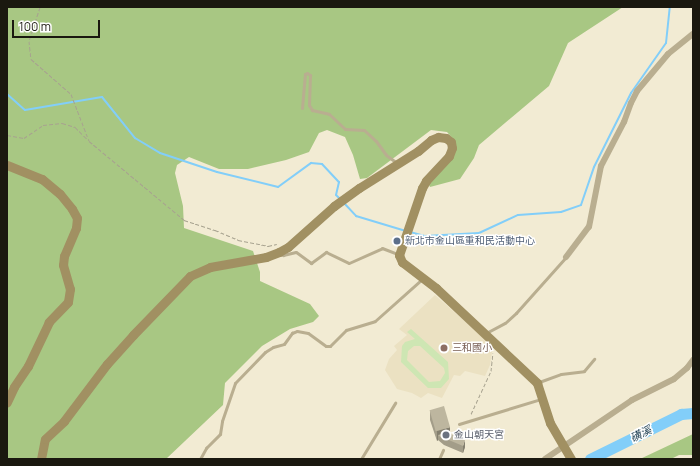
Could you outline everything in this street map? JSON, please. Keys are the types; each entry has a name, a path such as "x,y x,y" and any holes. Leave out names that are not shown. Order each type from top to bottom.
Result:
{"street":[{"path":"566,257 589,227 601,166 624,122 634,96 668,54 693,34"},
{"path":"41,459 45,439 64,421 107,364 190,276 210,267 266,257 281,248 288,247 334,206 358,188 398,164 418,151 431,140 438,137 446,138 451,142 452,148 449,156 424,184 399,255 402,262 422,279 436,288 537,382 550,423 571,459"},
{"path":"7,165 42,179 60,194 77,218 76,228 64,256 63,265 70,289 68,302 49,322 28,366 14,387 7,402"},
{"path":"545,459 632,400 674,379 690,368 693,360"}],"lane":[{"path":"302,108 305,74 307,73 310,74 309,105 312,110 329,114 345,129 364,130 376,141 386,156 398,164"},
{"path":"281,248 283,255 296,252 311,263 326,252 349,263 382,248 387,248 399,255"},
{"path":"485,334 505,323 516,313 566,257"},
{"path":"200,459 206,448 220,434 222,421 236,383 265,352 273,347 284,344 292,333 297,331 308,333 326,346 330,346 346,330 375,321 422,279"},
{"path":"537,382 561,374 584,371 594,359"},
{"path":"459,424 543,398"},
{"path":"361,459 395,403"},
{"path":"440,459 443,450"}],"path":[{"path":"40,7 29,41 31,59 71,94 88,141"},
{"path":"7,135 24,138 43,125 62,123 75,127 88,141 184,220 215,230 238,240 281,248"},
{"path":"471,414 491,371 496,345"}],"shaded area":[{"name":"三和國小","path":"435,295 493,346 490,365 485,376 465,371 460,376 454,375 442,398 428,393 421,398 412,393 397,389 385,370 389,359 397,350 394,346 407,335 399,329"}],"green space":[{"path":"7,7 623,7 568,43 549,86 479,145 474,158 460,179 430,187 428,183 455,141 447,132 431,130 367,178 360,179 353,155 345,137 327,130 319,133 309,152 286,160 248,169 219,169 189,157 177,165 175,173 183,206 184,228 253,251 260,272 260,281 310,304 319,316 313,322 290,329 262,346 225,383 223,405 166,459 7,459"},
{"path":"411,329 448,362 449,379 441,388 428,388 401,362 402,346 405,342 415,339 407,332","holes":["414,346 420,346 444,368 445,373 440,381 429,382 407,360 408,351"]},
{"path":"693,434 693,455 679,455 671,459 640,459"}],"building":[{"path":"444,406 450,427 436,431 430,410"},
{"path":"449,432 450,435 444,438 444,440 438,435"},
{"path":"451,434 465,440 463,446 444,438"}],"waterway":[{"path":"410,232 425,236 479,233 518,215 561,212 581,205 594,167 631,93 666,43 670,7"},
{"path":"7,94 25,110 102,97 135,138 160,153 217,172 278,187 311,163 322,164 339,182 336,195 339,198"},
{"path":"344,203 356,216 406,231"},
{"name":"磺溪","path":"590,459 681,414 693,413"}],"place":[{"name":"新北市金山區重和民活動中心","path":"397,241"},
{"name":"三和國小","path":"444,348"},
{"name":"金山朝天宮","path":"446,435"}]}
